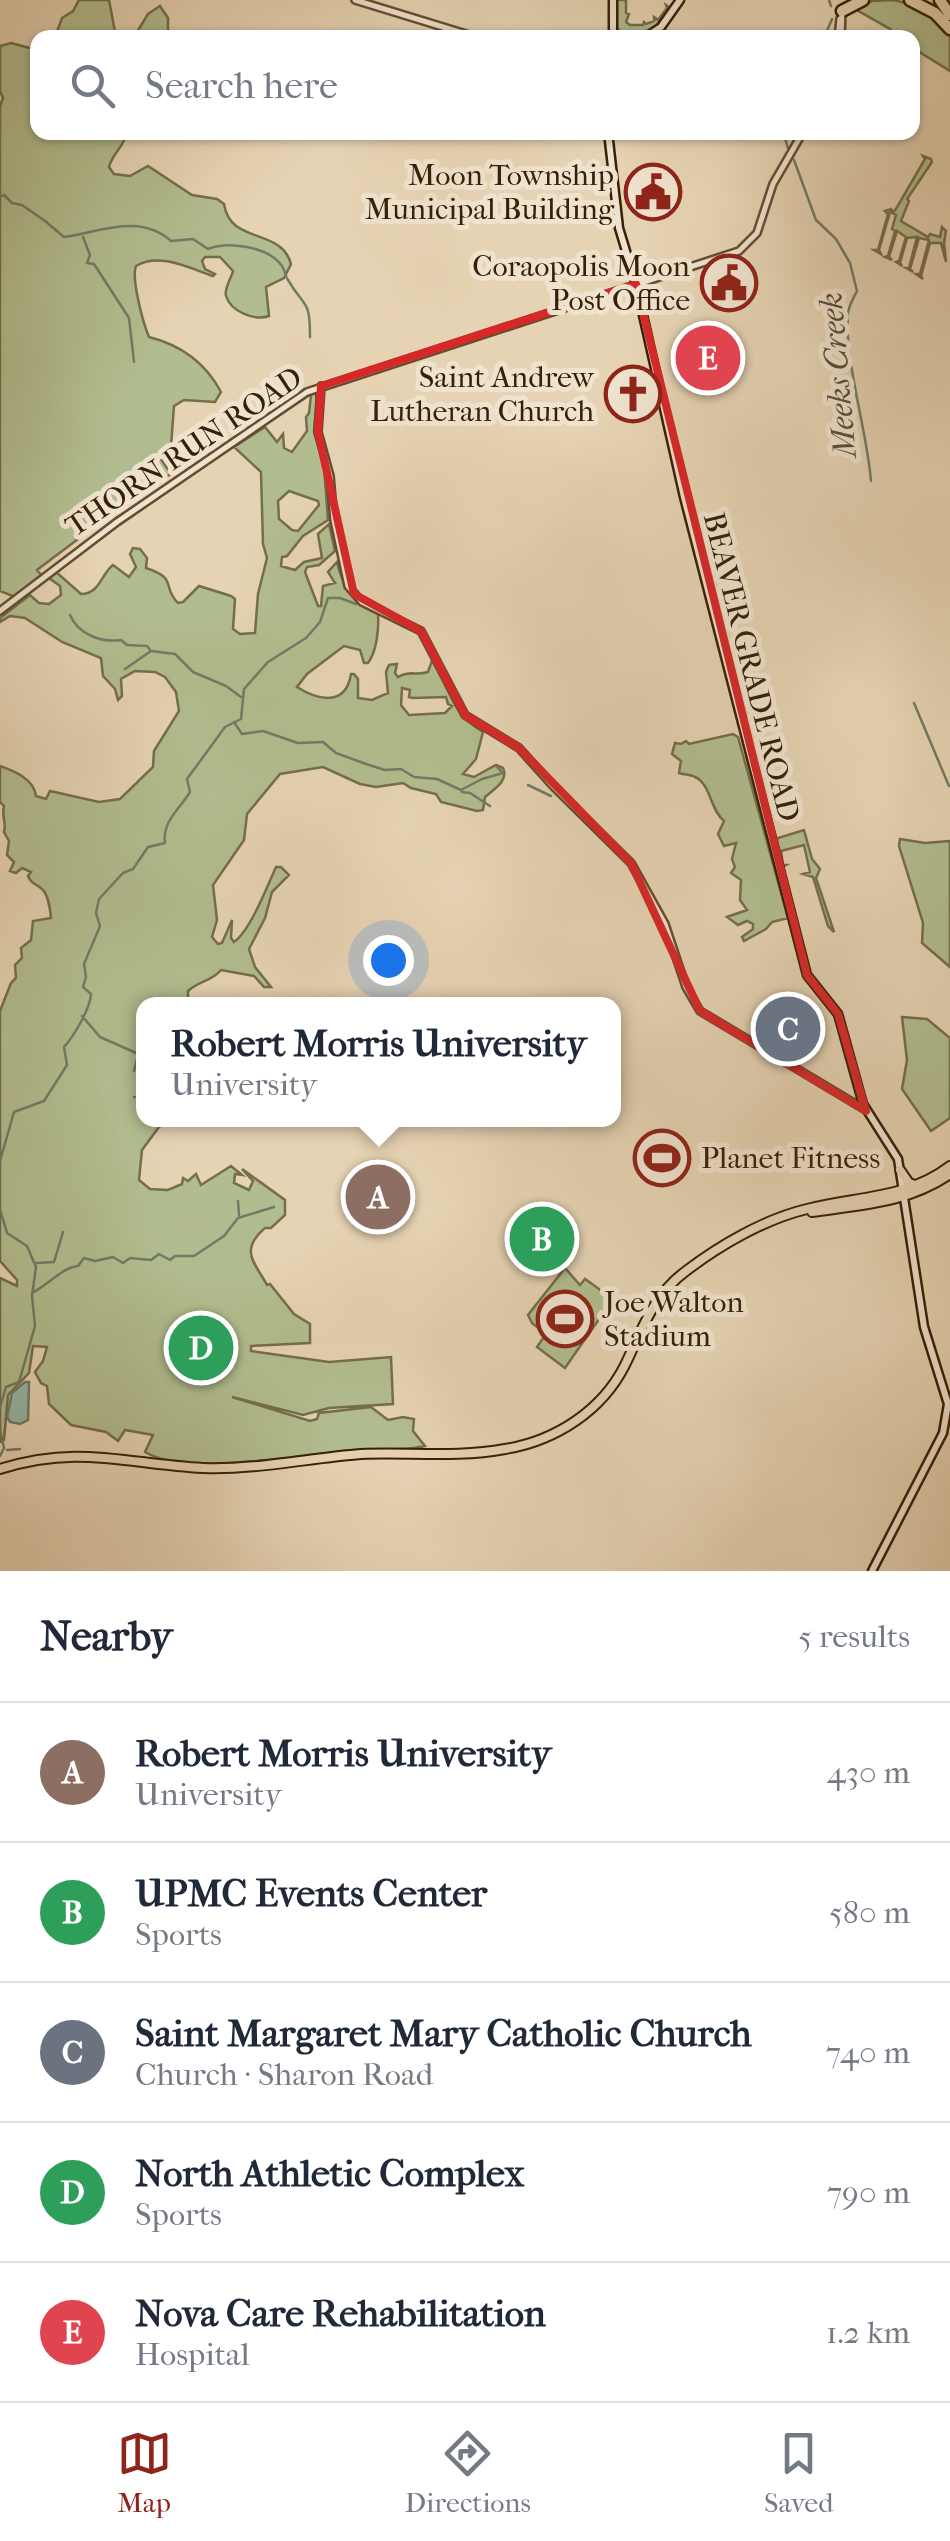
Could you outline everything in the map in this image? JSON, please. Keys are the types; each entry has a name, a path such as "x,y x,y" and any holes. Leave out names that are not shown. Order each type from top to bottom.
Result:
{"highway":[{"path":"841,6 863,0"},
{"path":"910,0 936,13 950,26"},
{"path":"937,0 950,26"},
{"path":"937,0 950,14"}],"main road":[{"path":"613,0 613,30"},
{"path":"658,30 680,0"},
{"name":"BEAVER GRADE ROAD","path":"609,140 617,221 636,284 684,497 807,975 838,1014 866,1111 892,1147 900,1170 923,1324 946,1394 948,1415 941,1438 872,1571"},
{"path":"904,1194 950,1166"},
{"path":"900,1170 908,1183 918,1186"},
{"path":"0,1472 67,1460 98,1460 225,1472 358,1459 489,1456 525,1450 573,1428 605,1400 628,1368 656,1308 692,1272 785,1220 904,1194 932,1186 950,1174"}],"street":[{"path":"355,0 454,30"},
{"name":"THORN RUN ROAD","path":"0,610 149,499 307,392 726,256 746,245 758,230 775,179 798,140"},
{"path":"321,386 318,432 330,476 330,498 348,586 354,594 374,610 421,631 465,715 519,748 631,863 665,924 686,987 700,1011 866,1111"}],"highlighted area":[{"path":"636,284 807,975 838,1014 866,1111 700,1011 631,863 519,748 465,715 421,631 354,594 318,432 321,386"}],"green space":[{"path":"79,0 109,0 115,30 58,30 62,18 73,11"},
{"path":"617,0 626,0 626,22 630,25 646,24 654,21 654,17 658,20 666,5 669,7 652,30 617,28"},
{"path":"893,0 910,5 937,21 950,33 950,71 920,52 920,30 891,30 855,9 872,1"},
{"path":"160,6 168,18 168,30 138,30 148,14"},
{"path":"11,43 30,48 30,140 124,140 109,167 114,174 130,176 148,166 192,195 217,199 236,225 277,245 291,264 284,278 266,287 269,316 263,317 244,314 229,302 226,290 233,271 220,257 205,257 202,261 213,276 164,261 136,266 136,290 149,337 191,356 221,392 215,402 184,400 174,406 171,446 161,459 171,474 147,487 37,570 42,576 15,597 0,591 0,46"},
{"path":"923,156 932,162 907,199 901,221 928,237 940,237 942,227 946,231 946,262 941,243 930,243 923,279 916,274 920,274 929,240 919,238 910,269 913,272 906,268 917,237 907,238 902,266 896,262 906,237 897,231 889,257 892,260 885,257 895,231 892,229 896,215 890,212 881,254 874,250 878,250 888,214 885,211 896,209 925,159"},
{"path":"315,391 314,431 324,467 328,520 303,536 282,557 281,566 295,570 304,562 322,558 318,534 329,524 335,551 305,572 318,606 323,586 335,583 328,572 337,562 350,594 378,614 378,626 368,663 364,663 360,650 344,646 307,674 297,687 330,698 344,692 354,674 358,679 358,698 372,700 388,693 389,665 397,664 398,677 424,673 433,658 459,710 483,732 476,759 463,774 474,777 496,765 503,768 504,777 485,797 483,810 477,811 441,802 436,794 403,783 376,787 360,784 323,767 280,774 247,814 244,840 213,885 217,920 212,937 222,943 232,920 234,942 252,919 276,867 289,875 272,892 265,918 249,949 255,967 271,987 264,987 254,976 221,970 188,991 188,997 136,997 136,1127 159,1127 142,1150 139,1180 150,1189 168,1190 196,1174 201,1185 231,1166 242,1175 235,1174 234,1183 249,1190 253,1181 242,1169 285,1200 285,1215 257,1236 252,1244 252,1257 267,1285 294,1314 310,1324 310,1343 251,1346 251,1351 329,1362 391,1357 393,1404 329,1408 303,1415 232,1397 310,1421 317,1419 319,1413 371,1407 388,1420 414,1419 413,1431 425,1446 216,1463 164,1459 145,1452 153,1435 125,1430 118,1441 106,1432 71,1425 49,1404 47,1386 35,1372 47,1347 33,1346 29,1373 8,1395 4,1440 0,1442 0,1278 17,1286 17,1280 0,1261 0,1011 16,978 15,965 22,958 21,948 31,940 33,921 51,918 47,896 28,876 31,872 22,868 16,873 10,871 14,862 7,855 9,841 0,802 0,766 22,776 32,785 36,796 46,799 50,791 99,802 120,799 153,767 154,751 179,711 176,692 165,677 135,671 121,679 122,696 118,700 115,689 103,676 101,658 62,642 25,618 10,616 0,622 0,618 30,595 39,603 49,604 61,595 60,586 49,578 55,571 81,594 92,591 113,565 129,577 136,567 130,554 133,548 140,549 147,558 146,568 166,579 178,603 199,586 231,596 235,599 233,629 240,634 255,633 258,594 267,558 263,544 261,472 234,447 265,427 277,442 283,434 284,448 292,452 307,431","holes":["289,491 318,501 319,505 298,531 279,519 278,501","402,688 410,690 409,697 446,697 452,706 445,713 409,715 401,705"]},
{"path":"733,734 738,737 788,918 772,922 744,941 742,937 753,929 753,924 747,921 738,925 727,917 747,910 740,900 741,880 731,873 736,843 724,846 718,834 724,821 704,785 693,776 679,773 681,761 672,754 675,743 689,744"},
{"path":"804,830 812,859 820,869 816,878 834,932 828,926 813,877 803,874 810,872 804,845 781,851 786,865 781,868 775,844 778,838"},
{"path":"900,839 950,841 950,967 922,943 923,923"},
{"path":"902,1017 927,1019 950,1038 950,1118 931,1131 902,1089 907,1060"},
{"name":"Joe Walton Stadium","path":"565,1268 580,1285 585,1279 613,1299 565,1368 537,1347 546,1334 528,1315"}],"shaded area":[{"path":"29,1382 28,1420 20,1424 10,1422 7,1417 12,1393"}],"waterway":[{"name":"Meeks Creek","path":"829,0 831,6"},
{"name":"Meeks Creek","path":"827,30 832,19"},
{"name":"Meeks Creek","path":"786,140 788,148"},
{"name":"Meeks Creek","path":"794,160 816,220 836,239 850,263 857,291 849,310 848,332 871,481"},
{"path":"0,197 4,195 12,203 22,205 64,237 133,226 159,233 171,241 193,239 208,249 236,246 267,254 282,266 305,305 310,337"},
{"path":"83,237 90,255 87,263 94,264 129,318 134,362"},
{"path":"0,1161 14,1112 44,1101 67,1065 64,1047 90,1000 91,994 83,987 84,964 100,926 96,913 99,899 123,873 133,869 148,847 165,843 169,822 190,792 187,779 225,727 241,719 244,689 268,662 306,638 320,622 328,598 356,604"},
{"path":"70,615 91,636 147,646 151,651"},
{"path":"125,669 151,651 175,654 193,672 241,697"},
{"name":"Meeks Creek","path":"914,703 949,786"},
{"path":"234,722 242,734 263,731 298,743 323,742 336,753 366,764 385,770 401,769 414,777 437,779 461,790 503,773 497,767"},
{"path":"528,785 551,796"},
{"path":"462,792 490,806"},
{"path":"82,1016 100,1037 136,1053"},
{"path":"134,1071 136,1063"},
{"path":"238,1201 239,1215"},
{"path":"32,1293 78,1266 84,1258 95,1261 113,1257 123,1263 130,1258 151,1260 159,1254 170,1260 175,1256 194,1256 224,1236 238,1218 274,1207"},
{"path":"0,1209 7,1233 27,1246 36,1267 32,1296 35,1326 19,1382 6,1387 0,1407"},
{"path":"36,1263 54,1262 63,1232"},
{"path":"0,1430 4,1448 0,1456"},
{"path":"7,1450 20,1449"}],"place":[{"name":"Moon Township Municipal Building","path":"653,192"},
{"name":"Coraopolis Moon Post Office","path":"729,283"},
{"name":"Nova Care Rehabilitation","path":"708,358"},
{"name":"Saint Andrew Lutheran Church","path":"633,394"},
{"name":"Saint Margaret Mary Catholic Church","path":"788,1029"},
{"name":"Planet Fitness","path":"662,1158"},
{"name":"Robert Morris University","path":"378,1197"},
{"name":"UPMC Events Center","path":"542,1239"},
{"name":"Joe Walton Stadium","path":"565,1319"},
{"name":"North Athletic Complex","path":"201,1348"}]}
